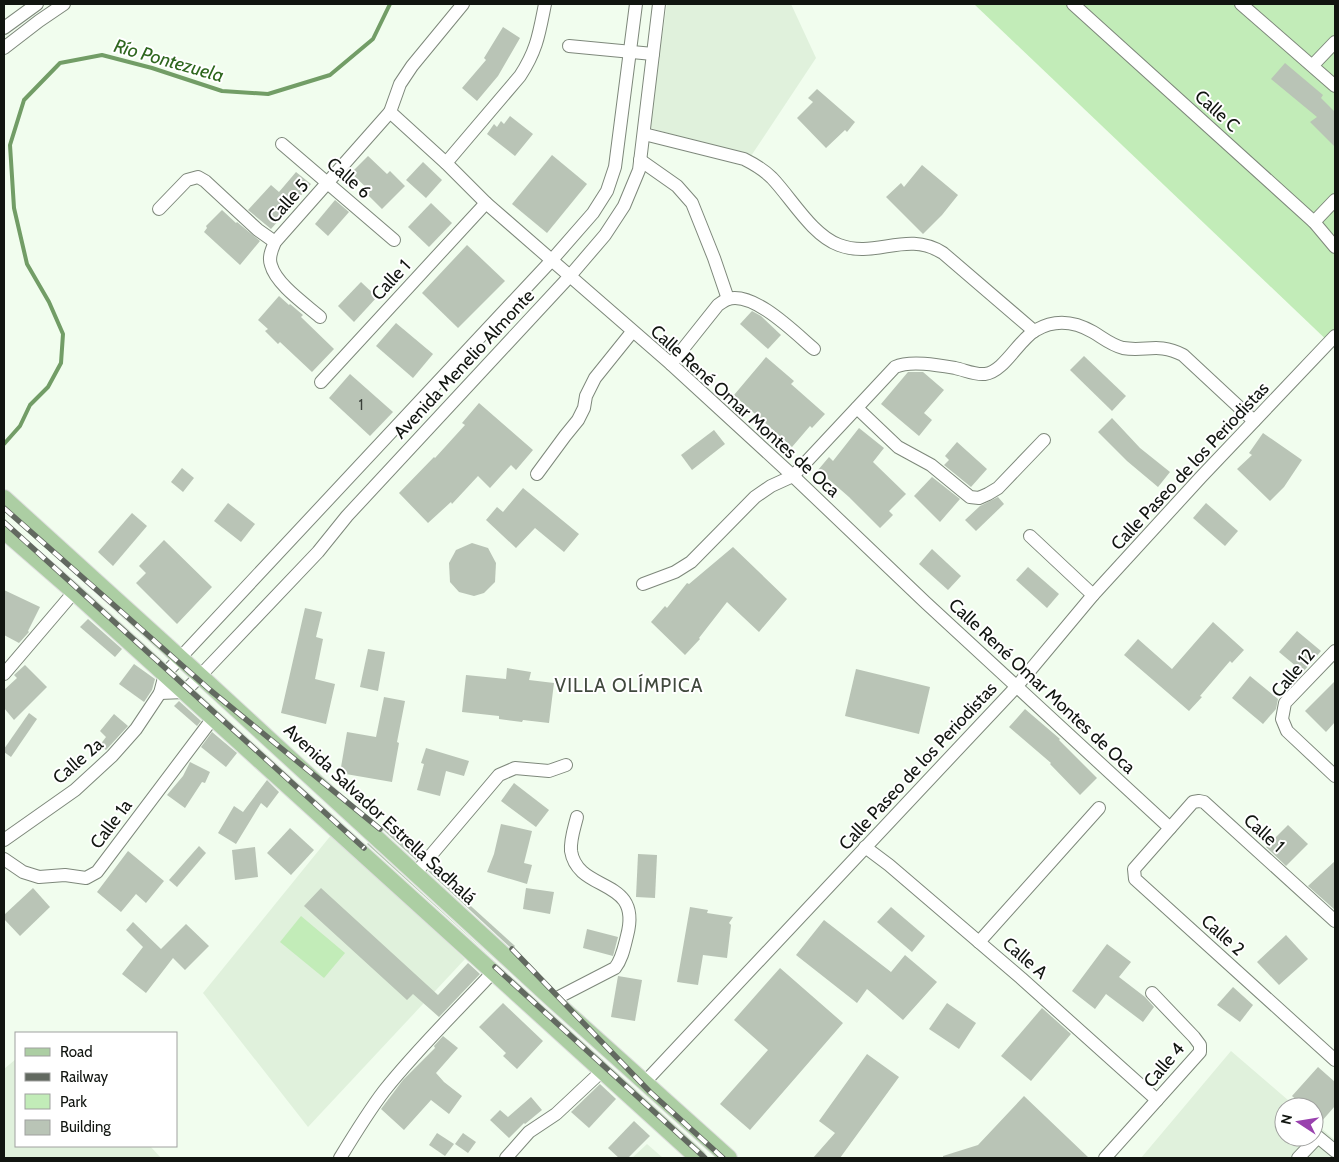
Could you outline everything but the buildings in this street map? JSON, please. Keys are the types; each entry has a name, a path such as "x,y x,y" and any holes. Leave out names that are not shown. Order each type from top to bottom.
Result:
{"main road":[{"name":"Avenida Salvador Estrella Sadhalá","path":"4,498 644,1083 729,1158"},
{"path":"6,533 165,674 698,1158"}],"street":[{"path":"4,28 38,4"},
{"path":"4,48 39,20 64,4"},
{"path":"390,112 400,84 412,66 462,4"},
{"path":"446,163 520,76 530,61 537,45 545,4"},
{"name":"Avenida Menelio Almonte","path":"165,674 551,261 593,213 607,191 615,167 636,4"},
{"name":"Avenida Menelio Almonte","path":"184,692 318,552 347,516 569,277 605,235 624,206 636,179 644,134 659,4"},
{"name":"Calle C","path":"1073,4 1314,222 1335,247"},
{"path":"1241,4 1335,86"},
{"path":"1313,65 1335,42"},
{"path":"569,46 653,54"},
{"name":"Calle René Omar Montes de Oca","path":"390,112 551,261 671,364 1170,828"},
{"name":"Calle 5","path":"320,317 274,274 270,264 270,254 275,242 390,112"},
{"path":"644,134 744,159 758,167 771,177 823,238 840,246 863,250 917,243 935,248 1034,331"},
{"name":"Calle 6","path":"282,144 394,240"},
{"path":"640,160 677,186 692,203 728,299"},
{"path":"159,209 187,180 198,177 205,181 258,230 275,242"},
{"path":"1314,222 1335,200"},
{"name":"Calle 1","path":"321,382 486,202"},
{"path":"671,364 718,305 728,299 746,299 762,307 814,348"},
{"path":"643,584 675,572 691,562 755,497 793,476 895,367 902,364 955,368 976,374 987,374 996,369 1034,331 1047,324 1064,321 1092,331 1112,344 1123,348 1153,347 1168,349 1183,355 1254,421"},
{"path":"537,474 578,420 584,408 586,396 595,378 632,332"},
{"name":"Calle Paseo de los Periodistas","path":"644,1083 1017,686 1093,595 1335,336"},
{"path":"856,408 898,447 931,465 970,497 979,498 998,488 1044,440"},
{"path":"1030,536 1093,595"},
{"path":"4,674 74,592"},
{"name":"Calle 12","path":"1335,650 1286,703 1282,719 1287,731 1335,776"},
{"name":"Calle 2a","path":"4,840 75,790 112,756 136,729 160,693 165,674"},
{"path":"160,693 184,692"},
{"name":"Calle 1a","path":"4,860 31,875 65,875 86,878 92,876 97,872 213,718"},
{"path":"415,874 499,775 515,768 549,771 566,765"},
{"name":"Calle 1","path":"1170,828 1193,802 1204,802 1335,921"},
{"path":"979,942 1099,808"},
{"path":"553,1000 615,968 620,961 630,925 629,908 625,900 584,873 576,864 572,853 571,838 577,818"},
{"name":"Calle 2","path":"1170,828 1134,869 1135,878 1335,1060"},
{"name":"Calle A","path":"865,847 889,865 979,942 1157,1100"},
{"path":"340,1158 362,1121 384,1091 435,1033 493,972"},
{"name":"Calle 4","path":"1105,1158 1200,1052 1200,1045 1173,1013 1152,993"},
{"path":"506,1158 529,1132 556,1114 602,1071"},
{"path":"1298,1158 1318,1136 1335,1151"}],"shaded area":[{"path":"667,4 791,4 816,58 749,159 648,127"},
{"path":"332,834 465,959 308,1127 203,993"},
{"path":"1231,1051 1284,1097 1274,1097 1274,1147 1324,1147 1324,1131 1335,1140 1335,1158 1141,1158"},
{"path":"15,1060 15,1147 151,1147 161,1158 4,1158 4,1069"},
{"path":"647,1144 663,1158 632,1158"}],"green space":[{"path":"974,4 1335,4 1335,348"},
{"path":"301,916 345,953 324,978 280,942"}],"waterway":[{"name":"Río Pontezuela","path":"4,444 20,426 30,405 48,387 61,363 63,334 49,302 27,264 14,208 10,145 24,100 60,63 102,55 152,68 222,91 268,94 330,75 373,39 390,4"}],"railway":[{"path":"4,508 210,690 380,829"},
{"path":"4,522 364,848"},
{"path":"512,949 650,1092 723,1158"},
{"path":"495,967 705,1158"}],"district":[{"name":"VILLA OLÍMPICA","path":"629,685"}]}
